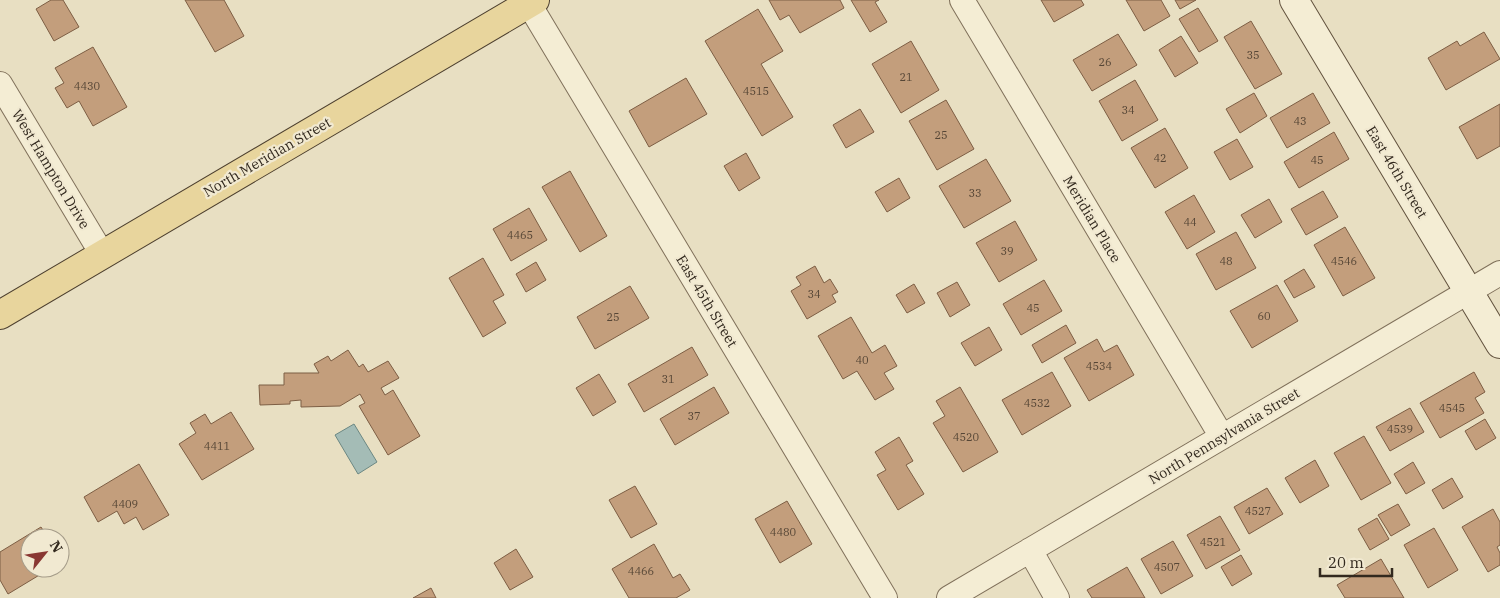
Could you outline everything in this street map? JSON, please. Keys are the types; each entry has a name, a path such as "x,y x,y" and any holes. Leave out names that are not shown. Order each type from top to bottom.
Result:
{"main road":[{"name":"East 46th Street","path":"1294,0 1500,344"},
{"name":"North Meridian Street","path":"0,315 532,2"}],"street":[{"name":"Meridian Place","path":"962,0 1222,437"},
{"name":"East 45th Street","path":"532,2 885,598"},
{"name":"West Hampton Drive","path":"0,84 102,254"},
{"name":"North Pennsylvania Street","path":"948,598 1500,273"},
{"path":"1030,550 1057,598"}],"water":[{"path":"354,424 377,462 358,474 335,435"}],"building":[{"path":"51,0 63,0 79,27 54,41 36,9"},
{"path":"185,0 224,0 244,36 215,52"},
{"path":"769,0 840,0 844,8 800,33 789,15 780,20"},
{"path":"851,0 879,0 875,2 887,22 870,32"},
{"path":"1041,0 1081,0 1084,5 1054,22"},
{"path":"1126,0 1161,0 1170,16 1144,31"},
{"path":"1175,0 1196,0 1180,9"},
{"path":"1198,8 1218,41 1199,52 1179,19"},
{"path":"758,9 783,51 761,64 793,117 762,136 705,41"},
{"path":"1251,21 1282,74 1255,89 1224,37"},
{"path":"1484,32 1500,59 1446,90 1428,58 1457,41 1460,46"},
{"path":"1118,34 1137,65 1092,91 1073,60"},
{"path":"1181,36 1198,63 1175,77 1159,50"},
{"path":"911,41 939,90 901,113 872,64"},
{"path":"93,47 127,107 93,126 79,101 67,108 55,88 64,83 55,68"},
{"path":"686,78 707,114 649,147 629,111"},
{"path":"1135,80 1158,120 1122,141 1099,101"},
{"path":"1254,93 1267,116 1240,133 1226,109"},
{"path":"1313,93 1330,123 1287,148 1270,118"},
{"path":"946,100 974,149 937,170 909,121"},
{"path":"1500,104 1500,146 1477,159 1459,127"},
{"path":"860,109 874,132 846,148 833,125"},
{"path":"1165,128 1188,168 1155,188 1131,148"},
{"path":"1334,132 1349,159 1299,188 1284,162"},
{"path":"1237,139 1253,167 1230,180 1214,152"},
{"path":"746,153 760,178 739,191 724,166"},
{"path":"986,159 1011,201 964,228 939,186"},
{"path":"570,171 607,236 580,252 542,187"},
{"path":"899,178 910,198 887,212 875,192"},
{"path":"1323,191 1338,217 1306,235 1291,209"},
{"path":"1194,195 1215,232 1187,249 1165,212"},
{"path":"1269,199 1282,222 1255,238 1241,215"},
{"path":"529,208 547,240 511,261 493,229"},
{"path":"1015,221 1037,260 999,282 976,243"},
{"path":"1345,227 1375,278 1343,296 1314,245"},
{"path":"1236,232 1256,268 1216,290 1196,254"},
{"path":"483,258 504,295 493,301 506,323 483,337 449,278"},
{"path":"536,262 546,280 526,292 516,274"},
{"path":"815,266 824,283 830,279 838,292 832,295 836,302 807,319 791,291 801,285 796,277"},
{"path":"1304,269 1315,287 1294,298 1284,281"},
{"path":"1044,280 1062,311 1021,335 1003,304"},
{"path":"957,282 970,305 950,317 937,293"},
{"path":"914,284 925,303 907,313 896,295"},
{"path":"1277,285 1298,321 1252,348 1230,311"},
{"path":"630,286 649,318 595,349 577,317"},
{"path":"851,317 872,353 885,345 897,366 884,373 894,389 875,400 857,371 843,379 818,336"},
{"path":"1066,325 1076,343 1042,363 1032,345"},
{"path":"989,327 1002,350 975,366 961,343"},
{"path":"1097,339 1104,352 1117,345 1134,375 1089,401 1064,358"},
{"path":"692,347 708,375 644,412 628,384"},
{"path":"348,350 359,367 363,364 368,372 388,361 399,378 381,388 385,395 393,390 420,436 388,455 359,406 365,403 360,394 340,406 301,407 301,400 290,401 290,404 260,405 259,385 284,385 284,373 319,373 314,364 328,356 331,361"},
{"path":"1052,372 1071,406 1022,435 1002,400"},
{"path":"1474,372 1485,392 1475,398 1484,413 1440,438 1420,403"},
{"path":"599,374 616,402 593,416 576,388"},
{"path":"714,387 729,413 675,445 660,419"},
{"path":"960,387 998,452 963,472 933,423 945,416 936,401"},
{"path":"1410,408 1424,432 1390,451 1376,427"},
{"path":"231,412 254,449 202,480 179,444 196,433 190,423 205,414 211,424"},
{"path":"1485,419 1496,438 1476,450 1465,431"},
{"path":"1364,436 1391,483 1361,500 1334,453"},
{"path":"899,437 913,461 906,465 924,494 898,510 877,475 886,470 875,452"},
{"path":"1315,460 1329,486 1300,503 1285,478"},
{"path":"1413,462 1425,483 1406,494 1394,474"},
{"path":"139,464 169,515 143,530 136,517 124,524 117,511 98,522 84,497"},
{"path":"1452,478 1463,497 1443,509 1432,490"},
{"path":"635,486 657,524 631,538 609,500"},
{"path":"1267,488 1283,514 1249,534 1234,507"},
{"path":"787,501 812,544 780,563 755,519"},
{"path":"1398,504 1410,525 1391,536 1378,515"},
{"path":"1493,509 1500,522 1500,545 1497,547 1500,553 1500,565 1488,572 1462,527"},
{"path":"1220,516 1240,550 1206,569 1187,535"},
{"path":"1377,518 1389,539 1370,550 1358,529"},
{"path":"1434,528 1458,570 1428,588 1404,545"},
{"path":"20,540 20,578 34,578 8,594 0,580 0,552"},
{"path":"1173,541 1193,576 1161,594 1141,559"},
{"path":"654,544 673,578 680,574 690,590 676,598 629,598 612,569"},
{"path":"516,549 533,577 510,590 494,563"},
{"path":"1241,555 1252,574 1232,586 1221,567"},
{"path":"1381,559 1404,598 1345,598 1337,585"},
{"path":"1127,567 1145,598 1092,598 1087,590"},
{"path":"431,588 436,598 413,598"}]}
